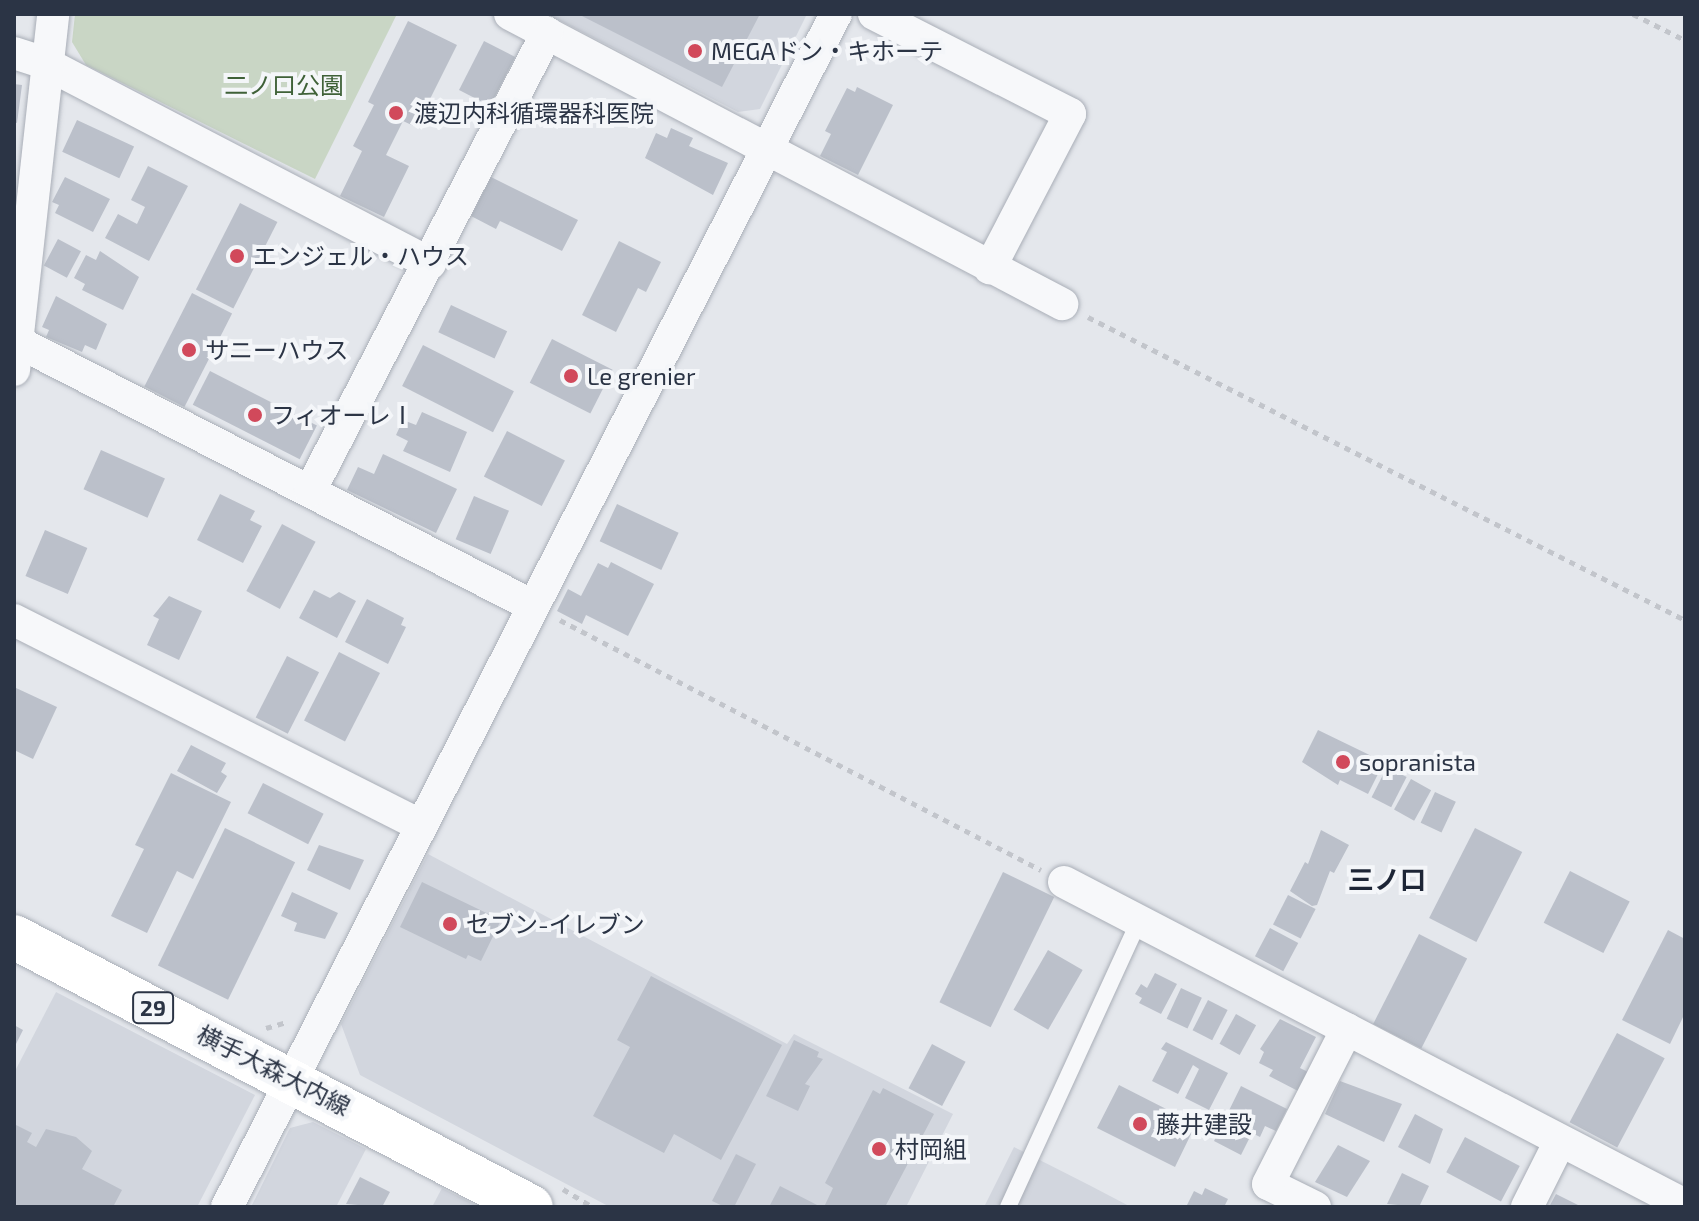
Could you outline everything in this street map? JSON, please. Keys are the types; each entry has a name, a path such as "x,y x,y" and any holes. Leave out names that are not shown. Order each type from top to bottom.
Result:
{"main road":[{"name":"横手大森大内線","path":"14,937 531,1207"}],"street":[{"path":"53,14 16,356 310,491 531,605"},
{"path":"510,14 1062,304"},
{"path":"227,1207 531,605 836,14"},
{"path":"874,14 1070,114 990,268"},
{"path":"310,491 547,33"},
{"path":"14,53 47,64 430,263"},
{"path":"14,620 421,826"},
{"path":"1064,882 1685,1205"},
{"path":"1315,1207 1268,1184 1347,1029"},
{"path":"1527,1207 1560,1141"}],"lane":[{"path":"1008,1207 1139,921"}],"path":[{"path":"1633,14 1685,40"},
{"path":"1062,304 1685,620"},
{"path":"531,605 1064,882"}],"shaded area":[{"path":"547,14 807,14 760,109 738,112"},
{"path":"428,854 787,1044 794,1034 953,1114 906,1207 610,1207 360,1075 341,1024"},
{"path":"56,992 255,1095 197,1207 14,1207 14,1073"},
{"path":"313,1122 366,1149 336,1207 251,1207 290,1128"},
{"path":"1014,1147 1089,1185 1131,1207 984,1207"},
{"path":"442,1188 479,1207 432,1207"}],"green space":[{"name":"二ノ口公園","path":"75,14 397,14 315,179 86,65 72,42"}],"building":[{"name":"MEGAドン・キホーテ","path":"578,14 760,14 722,87"},
{"name":"渡辺内科循環器科医院","path":"408,21 457,45 416,127 403,121 386,155 409,166 384,217 340,196 362,151 353,146 374,105 368,102"},
{"path":"484,41 515,57 490,106 459,90"},
{"path":"14,84 22,85 17,123 14,122"},
{"path":"857,87 893,105 858,175 820,156 831,134 825,131 847,88 855,92"},
{"path":"77,120 134,147 119,178 62,152"},
{"path":"671,128 693,138 689,146 728,163 713,195 645,158 656,133 667,138"},
{"path":"148,166 188,186 149,261 105,238 118,214 137,224 145,207 131,200"},
{"path":"65,177 110,199 93,232 55,213 59,205 52,202"},
{"path":"491,177 578,220 562,251 500,221 496,229 471,216"},
{"name":"エンジェル・ハウス","path":"240,203 277,222 233,308 196,289"},
{"path":"58,239 81,251 67,278 44,265"},
{"path":"619,241 661,262 646,292 638,288 616,332 582,315"},
{"path":"100,251 139,277 123,310 82,290 85,284 74,278 86,255 96,260"},
{"name":"サニーハウス","path":"192,293 232,313 184,407 144,387"},
{"path":"56,296 107,324 96,350 85,345 82,352 46,337 49,330 42,327"},
{"path":"451,305 507,331 495,358 438,332"},
{"name":"Le grenier","path":"552,339 613,370 590,414 530,383"},
{"path":"423,345 514,391 493,432 402,386"},
{"name":"フィオーレⅠ","path":"210,371 317,425 300,459 193,405"},
{"path":"422,412 467,432 450,472 403,451 408,441 396,435 403,420 416,425"},
{"path":"507,431 565,461 542,506 484,476"},
{"path":"101,450 165,478 147,518 84,489"},
{"path":"383,454 457,489 436,533 347,490 358,467 374,474"},
{"path":"220,494 255,511 250,520 262,526 243,563 197,540"},
{"path":"474,496 509,511 491,554 456,539"},
{"path":"617,504 679,533 661,570 600,541"},
{"path":"282,524 316,542 280,609 246,591"},
{"path":"45,530 87,548 68,594 25,576"},
{"path":"611,562 654,584 628,636 586,615 582,624 557,611 568,589 581,596 598,563 608,568"},
{"path":"314,590 330,598 339,592 356,601 337,638 299,618"},
{"path":"169,596 202,611 179,660 147,645 159,619 153,616"},
{"path":"367,599 404,618 401,625 406,627 388,664 345,642"},
{"path":"339,652 380,673 345,741 304,721"},
{"path":"287,656 319,672 288,734 256,717"},
{"path":"16,688 57,707 33,759 14,750"},
{"name":"sopranista","path":"1318,730 1384,762 1368,794 1340,780 1338,785 1302,762"},
{"path":"191,745 226,763 221,772 227,776 217,793 177,771"},
{"path":"1387,767 1407,777 1391,807 1372,797"},
{"path":"171,773 231,802 193,879 177,871 147,933 111,916 144,849 135,845"},
{"path":"1411,779 1431,790 1414,821 1394,810"},
{"path":"263,783 324,814 308,844 248,813"},
{"path":"1435,792 1456,802 1441,833 1421,823"},
{"path":"225,828 295,862 228,1000 158,966"},
{"path":"1475,828 1522,852 1476,942 1429,918"},
{"path":"1321,830 1349,845 1334,873 1330,871 1317,905 1312,906 1290,891 1305,862 1308,864"},
{"path":"319,845 364,860 350,890 307,870"},
{"path":"1570,871 1630,901 1603,953 1544,923"},
{"path":"1003,872 1054,897 991,1027 939,1002"},
{"name":"セブン-イレブン","path":"422,882 501,920 481,961 468,955 466,959 400,927"},
{"path":"292,892 338,913 325,939 294,931 297,923 281,916"},
{"path":"1288,895 1316,909 1301,938 1273,924"},
{"path":"1270,928 1298,943 1283,971 1255,956"},
{"path":"1668,930 1685,939 1685,1013 1670,1044 1622,1020"},
{"path":"1419,934 1467,959 1421,1049 1373,1024"},
{"path":"1048,950 1083,970 1048,1030 1014,1010"},
{"path":"1155,973 1177,984 1161,1014 1139,1003 1142,998 1135,994 1141,984 1147,988"},
{"path":"651,976 782,1045 721,1160 674,1134 664,1153 593,1116 630,1047 617,1040"},
{"path":"1181,988 1202,998 1187,1029 1167,1019"},
{"path":"1208,1000 1228,1010 1212,1040 1193,1030"},
{"path":"1236,1014 1256,1025 1240,1055 1220,1044"},
{"path":"1280,1019 1316,1037 1300,1068 1308,1072 1298,1091 1269,1076 1273,1070 1259,1063 1264,1052 1260,1049"},
{"path":"14,1025 23,1030 14,1048"},
{"path":"1617,1033 1665,1058 1617,1148 1570,1122"},
{"path":"794,1040 819,1052 817,1057 823,1059 805,1084 810,1086 798,1111 766,1096"},
{"path":"1166,1042 1228,1073 1209,1110 1185,1098 1199,1069 1193,1065 1178,1094 1152,1081 1167,1052 1161,1049"},
{"path":"932,1044 966,1062 942,1106 909,1088"},
{"path":"1340,1081 1402,1104 1384,1142 1325,1114"},
{"name":"藤井建設","path":"1119,1085 1176,1114 1173,1120 1193,1130 1175,1167 1097,1128"},
{"path":"1241,1086 1287,1109 1276,1131 1265,1126 1260,1137 1252,1133 1241,1155 1214,1141"},
{"name":"村岡組","path":"883,1088 934,1114 885,1207 824,1207 833,1188 825,1183 873,1090 880,1094"},
{"path":"1415,1114 1443,1129 1430,1164 1398,1147"},
{"path":"14,1124 32,1133 27,1142 36,1147 46,1129 76,1137 92,1151 82,1169 122,1190 113,1207 14,1207"},
{"path":"1465,1137 1520,1166 1501,1201 1446,1172"},
{"path":"1338,1145 1370,1161 1347,1197 1315,1182"},
{"path":"736,1154 756,1164 734,1207 725,1207 712,1201"},
{"path":"1402,1173 1429,1186 1419,1207 1387,1204"},
{"path":"360,1177 390,1192 382,1207 346,1204"},
{"path":"780,1186 821,1207 769,1207"},
{"path":"1205,1188 1228,1199 1224,1207 1186,1207 1194,1191 1202,1195"},
{"path":"1556,1194 1582,1207 1549,1207"}],"place":[{"name":"MEGAドン・キホーテ","path":"695,51"},
{"name":"渡辺内科循環器科医院","path":"396,113"},
{"name":"エンジェル・ハウス","path":"237,256"},
{"name":"サニーハウス","path":"189,350"},
{"name":"Le grenier","path":"571,376"},
{"name":"フィオーレⅠ","path":"255,415"},
{"name":"sopranista","path":"1343,762"},
{"name":"セブン-イレブン","path":"450,924"},
{"name":"藤井建設","path":"1140,1124"},
{"name":"村岡組","path":"879,1149"}],"district":[{"name":"三ノ口","path":"1387,879"}]}
